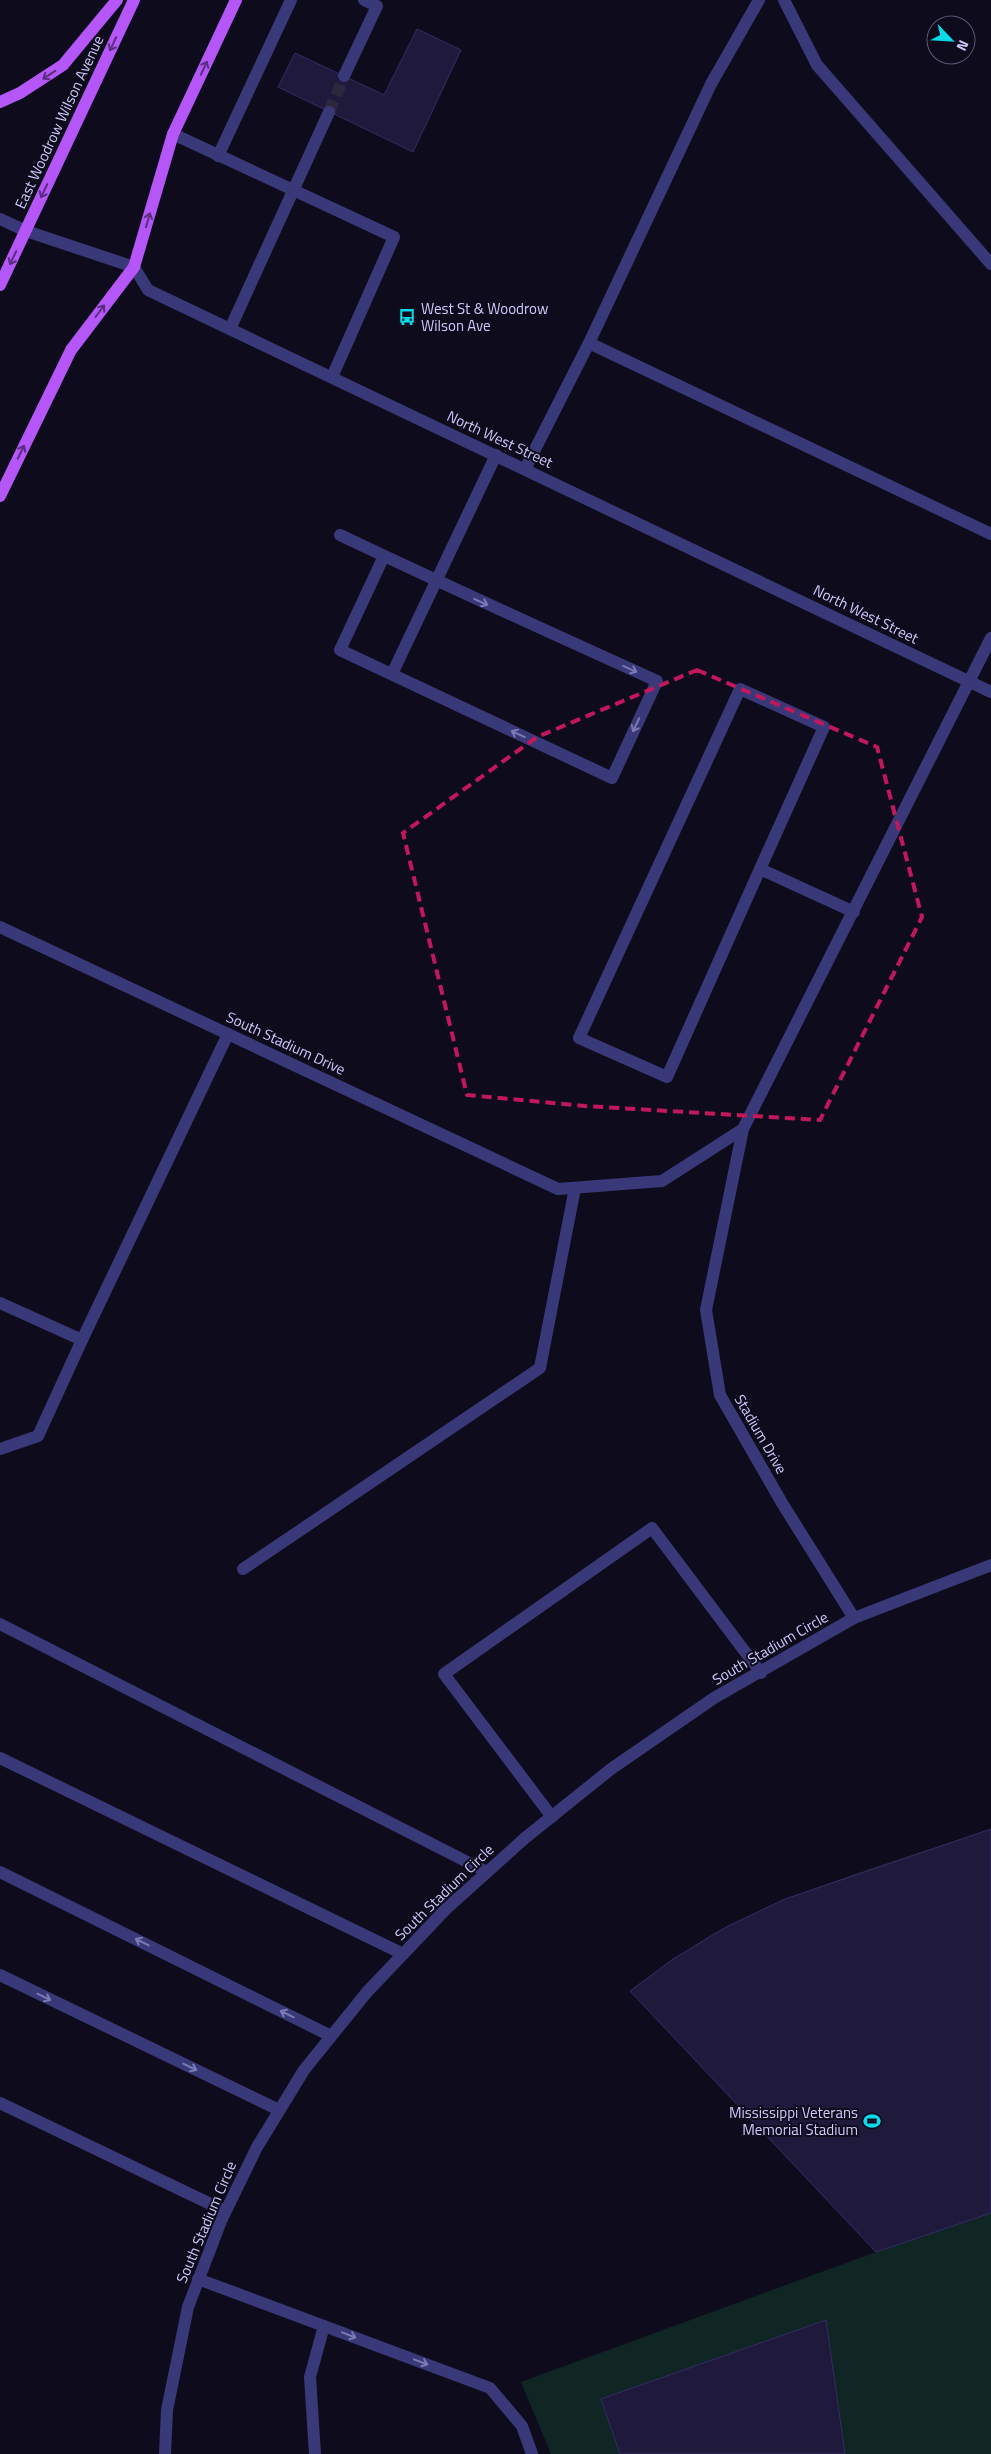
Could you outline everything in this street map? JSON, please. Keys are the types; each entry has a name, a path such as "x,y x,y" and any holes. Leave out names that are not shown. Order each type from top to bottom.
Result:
{"main road":[{"path":"0,102 20,94 63,65 117,0"},
{"name":"East Woodrow Wilson Avenue","path":"0,285 134,0"},
{"path":"0,496 70,350 134,267 172,134 236,0"}],"street":[{"path":"218,156 291,0"},
{"path":"344,76 377,6 364,0"},
{"path":"525,469 589,343 711,84 759,0"},
{"path":"784,0 817,65 991,264"},
{"path":"230,329 329,112"},
{"path":"172,134 394,237 332,377"},
{"path":"0,219 26,231 134,267"},
{"name":"North West Street","path":"134,267 148,290 991,692"},
{"path":"589,343 991,534"},
{"path":"392,674 496,455"},
{"path":"340,535 384,556 437,582 657,681 612,778 340,650 384,556"},
{"path":"243,1569 540,1368 575,1188 662,1181 743,1129 991,638"},
{"path":"740,689 824,727 760,869 667,1077 579,1038 740,689"},
{"path":"760,869 854,912"},
{"name":"South Stadium Drive","path":"0,927 558,1189 575,1188"},
{"path":"0,1449 38,1436 228,1034"},
{"name":"Stadium Drive","path":"743,1129 706,1310 720,1395 782,1503 854,1618"},
{"path":"0,1303 82,1340"},
{"path":"552,1816 444,1674 652,1528 761,1673"},
{"name":"South Stadium Circle","path":"165,2454 167,2410 188,2307 226,2211 257,2147 304,2070 367,1992 446,1910 552,1816 611,1769 714,1698 761,1673 854,1618 991,1565"},
{"path":"0,1624 487,1872"},
{"path":"0,1758 403,1954"},
{"path":"0,1872 331,2036"},
{"path":"0,1975 279,2110"},
{"path":"0,2103 226,2211"},
{"path":"198,2279 490,2388 522,2426 532,2454"},
{"path":"315,2454 310,2378 324,2326"}],"highlighted area":[{"path":"697,670 877,747 922,917 820,1120 585,1106 467,1095 403,833 537,737"}],"green space":[{"name":"Mississippi Veterans Memorial Stadium","path":"991,1829 991,2454 551,2454 521,2382 876,2252 630,1991 702,1941 760,1911 824,1885"}],"building":[{"path":"417,29 461,50 413,152 278,87 295,53 384,95"},
{"path":"991,1829 991,2213 876,2252 630,1991 673,1959 726,1927 785,1899"},
{"path":"826,2320 845,2454 620,2454 601,2399"}],"tunnel":[{"path":"329,112 344,76"}],"place":[{"name":"West St & Woodrow Wilson Ave","path":"407,317"},
{"name":"Mississippi Veterans Memorial Stadium","path":"872,2121"}]}
